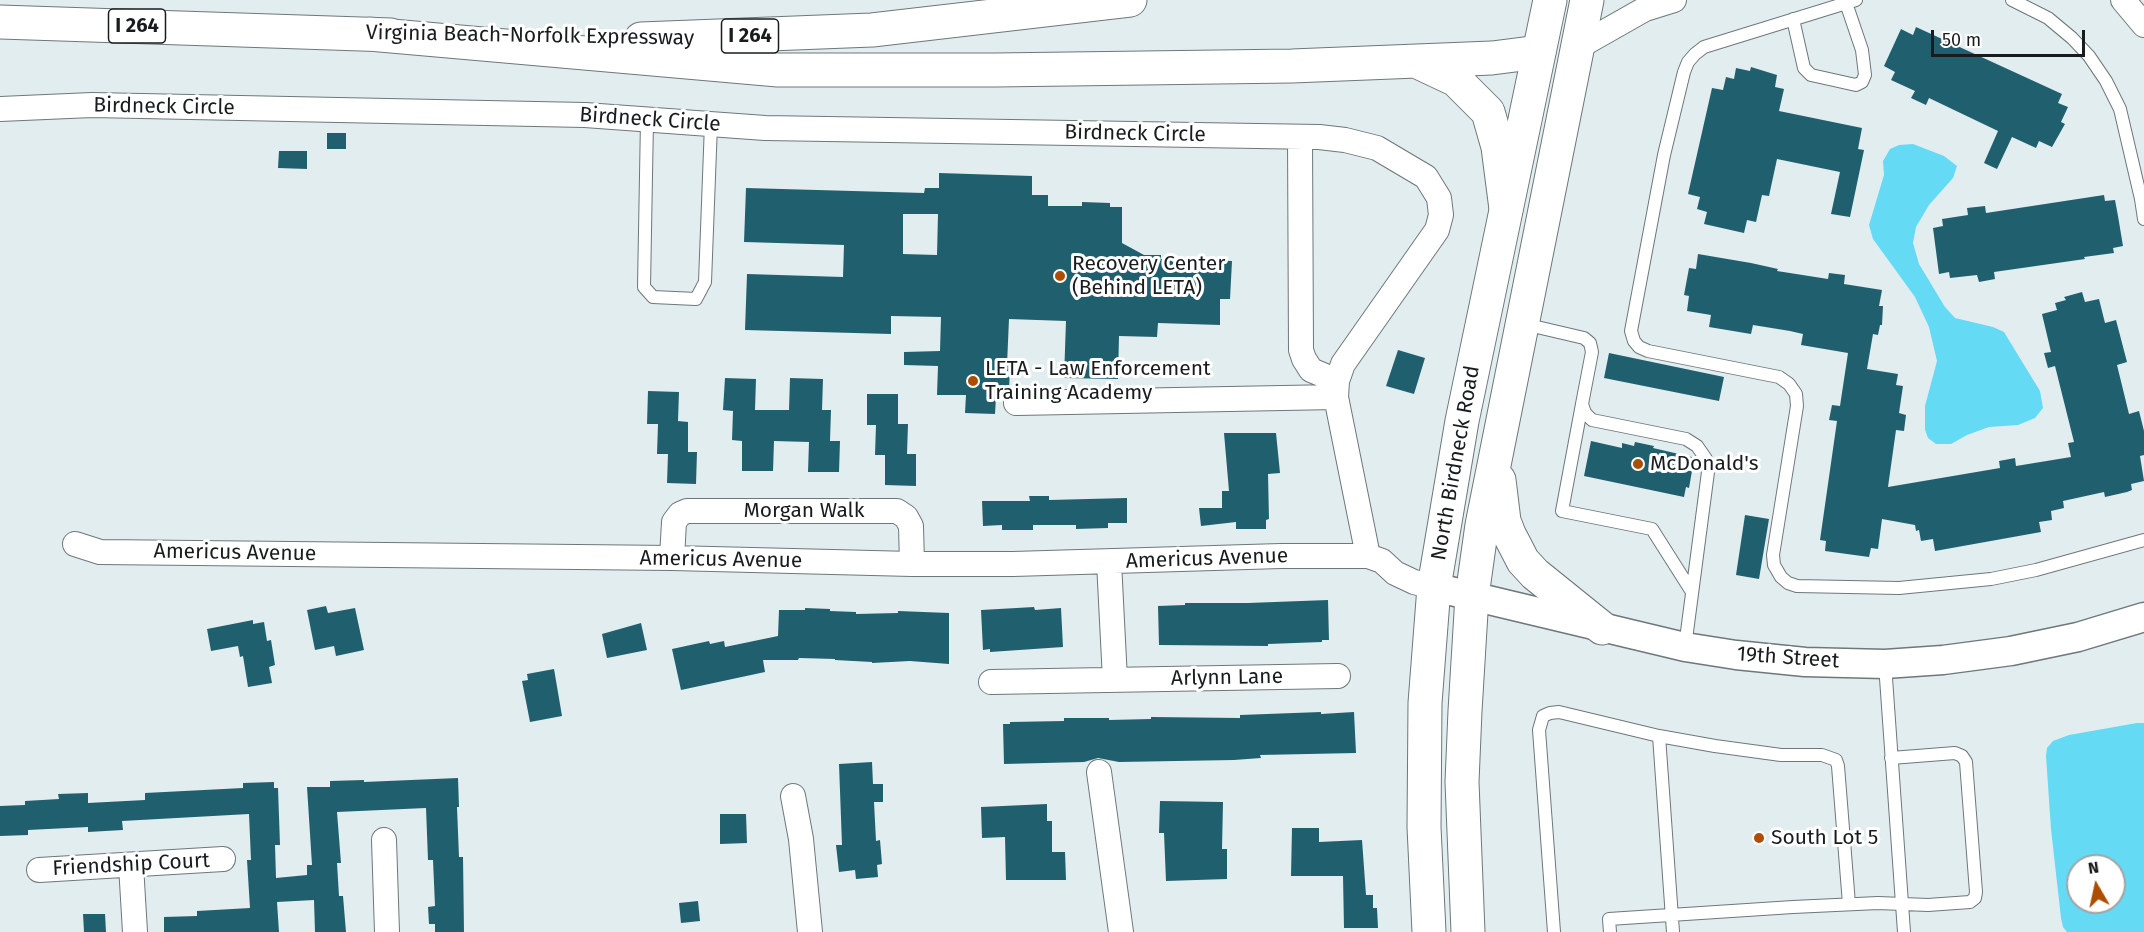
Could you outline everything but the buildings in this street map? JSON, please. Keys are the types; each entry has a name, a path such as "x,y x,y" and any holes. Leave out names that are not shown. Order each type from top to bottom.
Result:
{"main road":[{"name":"Virginia Beach-Norfolk Expressway","path":"0,22 369,34 662,39 861,31 1130,0"},
{"name":"North Birdneck Road","path":"1429,932 1424,827 1425,703 1434,587 1462,421 1550,0"},
{"name":"North Birdneck Road","path":"1468,932 1462,782 1472,596 1482,525 1587,0"},
{"path":"369,34 777,70 1292,66 1492,58 1578,47"},
{"path":"1416,61 1456,80 1488,112 1498,147 1506,209"},
{"path":"1496,455 1504,521 1522,561 1534,574 1602,628"}],"street":[{"path":"1578,47 1636,5 1674,0"},
{"path":"2123,0 2144,25"},
{"name":"Birdneck Circle","path":"0,109 92,105 585,115 765,128 1300,137 1345,140 1377,148 1426,177 1439,198 1441,215 1437,230 1343,364 1337,389"},
{"path":"1300,137 1301,350 1311,370 1337,389 1368,556 1382,561 1395,573 1414,582 1434,587"},
{"path":"1016,403 1337,389"},
{"name":"Morgan Walk","path":"672,558 674,522 680,514 687,511 897,511 906,517 911,526 912,564"},
{"name":"Americus Avenue","path":"75,544 100,552 672,558 912,564 1368,556"},
{"path":"1109,562 1115,680"},
{"name":"19th Street","path":"1434,587 1685,647 1805,662 1885,664 1943,660 2011,651 2078,636 2144,617"},
{"name":"Arlynn Lane","path":"991,682 1338,676"},
{"path":"1099,772 1121,932"},
{"path":"793,796 801,839 810,932"},
{"path":"384,840 387,932"},
{"name":"Friendship Court","path":"39,870 224,859"},
{"path":"131,865 135,932"}],"lane":[{"path":"1809,0 1814,12"},
{"path":"2012,0 2048,18 2072,38 2089,56 2106,81 2120,109 2144,219"},
{"path":"1793,19 1804,68 1811,75 1856,85 1862,82 1865,75 1862,50 1849,1 1704,47 1688,62 1664,155 1631,331 1639,347 1648,351 1779,377 1789,384 1796,394 1797,406 1773,555 1774,565 1781,577 1797,586 1887,588 1979,580 2036,570 2144,540"},
{"path":"647,120 644,288 653,297 696,299 705,282 711,124"},
{"path":"1523,324 1584,338 1590,343 1592,352 1562,511 1652,529 1692,592"},
{"path":"1582,404 1585,413 1592,420 1686,439 1697,446 1706,459 1708,472 1685,647"},
{"path":"1885,664 1904,932"},
{"path":"1554,932 1539,730 1543,716 1550,712 1559,712 1659,736 1715,746 1781,754 1822,755 1836,760 1849,904"},
{"path":"1659,736 1673,932"},
{"path":"1610,932 1609,919 1849,904 1928,905 1970,902 1975,898 1976,885 1967,768 1962,756 1948,753 1891,758"}],"water":[{"path":"1913,144 1944,156 1957,166 1953,178 1929,205 1916,227 1913,243 1919,264 1945,307 1955,318 2004,332 2040,391 2043,408 2035,418 2018,425 1989,427 1951,444 1936,444 1928,438 1925,430 1925,406 1937,361 1929,327 1915,297 1873,239 1869,225 1884,175 1883,161 1890,149 1899,145"},
{"path":"2144,723 2144,932 2067,932 2063,927 2051,829 2046,756 2047,748 2053,741 2069,735"}],"place":[{"name":"Recovery Center (Behind LETA)","path":"1060,276"},
{"name":"LETA - Law Enforcement Training Academy","path":"973,381"},
{"name":"McDonald's","path":"1638,464"},
{"name":"South Lot 5","path":"1759,838"}]}
